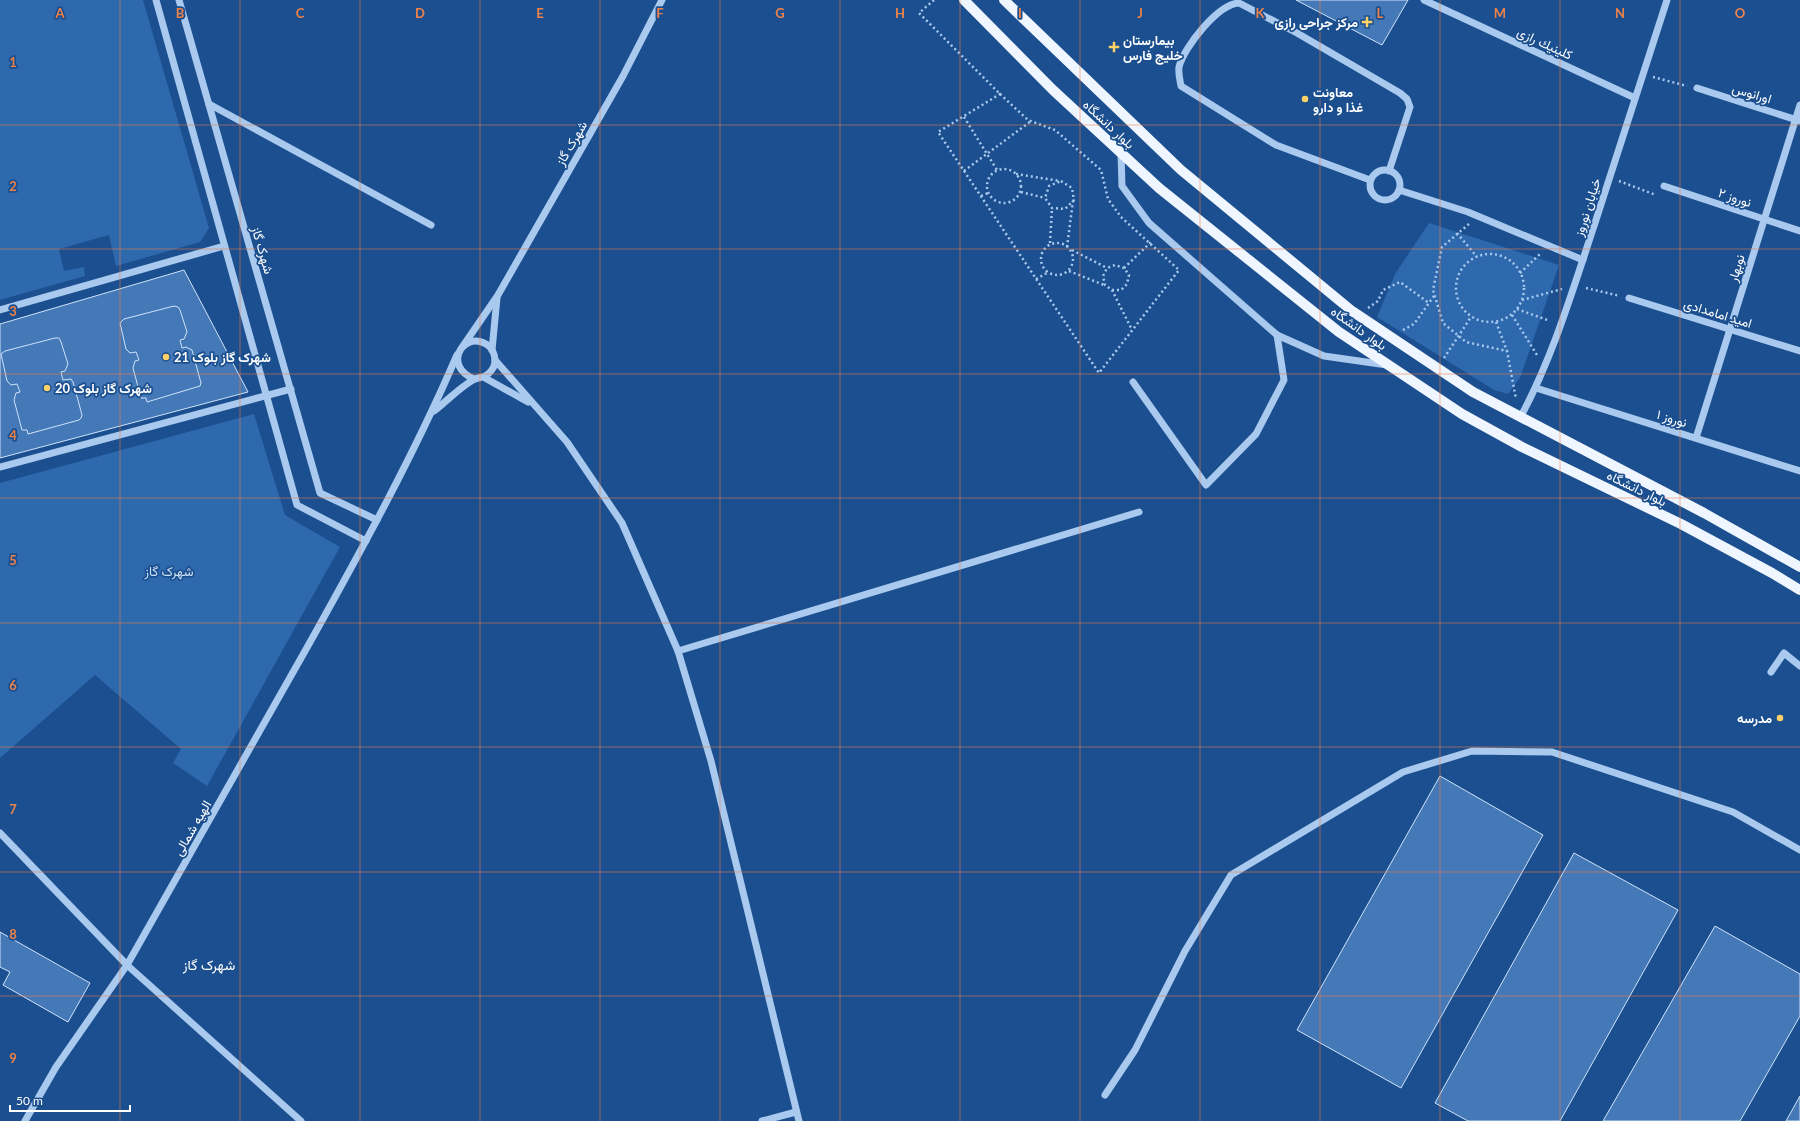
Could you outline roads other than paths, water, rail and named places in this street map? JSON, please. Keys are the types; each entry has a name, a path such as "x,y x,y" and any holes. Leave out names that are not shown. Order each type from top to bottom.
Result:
{"main road":[{"name":"بلوار دانشگاه","path":"964,0 1053,90 1159,188 1332,327 1462,414 1522,447 1681,524 1772,573 1800,590"},
{"name":"بلوار دانشگاه","path":"1004,0 1182,170 1358,314 1473,392 1520,418 1704,513 1800,567"}],"street":[{"path":"156,0 297,505 366,541"},
{"name":"شهرک گاز","path":"178,0 320,493 377,520"},
{"name":"شهرک گاز","path":"463,346 498,295 623,76 662,0"},
{"name":"كلينيك رازی","path":"1424,0 1635,98"},
{"name":"خیابان نوروز","path":"1520,418 1536,388 1545,366 1583,260 1667,0"},
{"path":"1370,180 1276,146 1181,86 1178,68 1184,52 1193,39 1221,11 1233,4 1239,3 1297,33 1400,93 1410,102 1410,107 1389,171"},
{"name":"اورانوس","path":"1697,88 1798,120"},
{"path":"208,104 431,225"},
{"name":"نوبهار","path":"1696,438 1764,219 1798,120 1800,105"},
{"path":"1121,153 1122,186 1150,223 1277,335 1324,356 1390,366"},
{"path":"1382,170 1389,171 1398,178 1400,182 1399,190 1396,196 1392,199 1381,200 1372,194 1369,185 1370,180 1377,172 1382,170"},
{"name":"نوروز ۲","path":"1664,186 1800,231"},
{"path":"1399,190 1479,217 1583,260"},
{"path":"0,310 224,246"},
{"path":"498,295 492,350 495,360 532,404 567,442 622,523 678,651 713,769 799,1121"},
{"name":"امید امامدادی","path":"1629,298 1800,351"},
{"path":"1133,382 1206,485 1256,434 1284,380 1277,335"},
{"path":"492,350 484,343 473,341 463,346 457,355 458,366 464,375 474,379 485,378 532,404"},
{"name":"الهیه شمالی","path":"25,1121 56,1067 127,965 225,795 366,541 433,413 457,355"},
{"path":"485,378 492,370 495,360"},
{"path":"433,413 474,379"},
{"name":"نوروز ۱","path":"1536,388 1800,471"},
{"path":"0,467 291,389"},
{"path":"678,651 1139,512"},
{"path":"1770,672 1784,653 1800,666"},
{"path":"1105,1095 1135,1050 1185,951 1231,875 1403,772 1472,751 1552,752 1733,812 1800,850"},
{"path":"0,833 127,965 301,1121"},
{"path":"762,1121 796,1112"}],"place":[{"name":"مرکز جراحی رازی","path":"1367,22"},
{"name":"بیمارستان خلیج فارس","path":"1114,47"},
{"name":"معاونت غذا و دارو","path":"1305,99"},
{"name":"شهرک گاز بلوک 21","path":"166,357"},
{"name":"شهرک گاز بلوک 20","path":"47,388"},
{"name":"مدرسه","path":"1780,718"}],"district":[{"name":"شهرک گاز","path":"209,965"}]}
